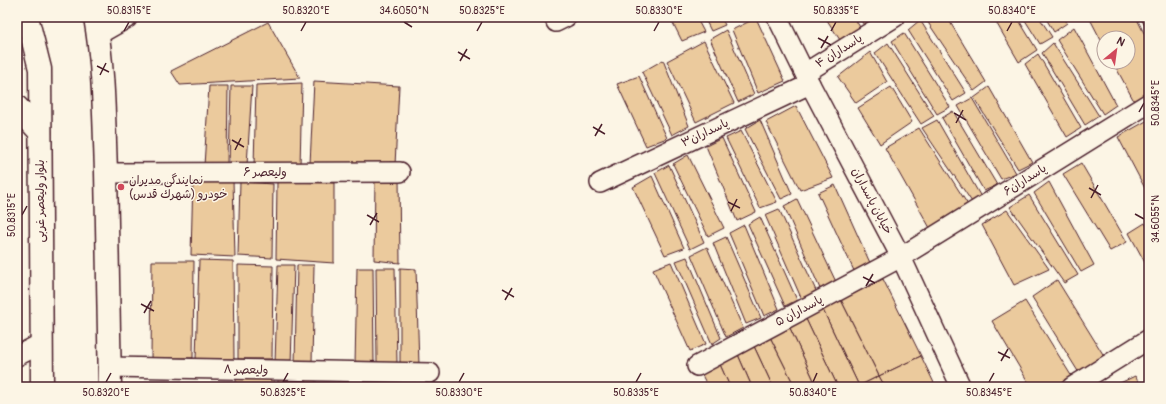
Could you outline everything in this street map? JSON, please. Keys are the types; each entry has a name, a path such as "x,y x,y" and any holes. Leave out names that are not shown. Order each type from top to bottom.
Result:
{"main road":[{"name":"بلوار ولیعصر غربی","path":"27,17 40,69 42,386"},
{"path":"110,379 104,94 96,25 126,17"},
{"path":"17,107 40,132"}],"street":[{"name":"خیابان پاسداران","path":"777,17 807,78 901,257 961,387"},
{"name":"پاسداران ۴","path":"807,78 895,17"},
{"name":"پاسداران۳","path":"600,183 807,78"},
{"name":"پاسداران۶","path":"901,257 1149,103"},
{"name":"ولیعصر ۶","path":"106,173 400,172"},
{"name":"پاسداران ۵","path":"697,366 901,257"},
{"path":"1072,387 1149,339"},
{"path":"17,356 42,343"},
{"name":"ولیعصر ۸","path":"110,379 430,373"}],"path":[{"path":"42,386 110,379"}],"building":[{"path":"670,17 696,17 704,32 682,41"},
{"path":"704,17 721,17 725,25 711,31"},
{"path":"825,17 854,17 861,29 840,40"},
{"path":"859,17 880,17 865,27"},
{"path":"947,17 986,82 974,91 925,18"},
{"path":"993,17 1017,17 1037,50 1019,62"},
{"path":"1023,17 1039,17 1052,37 1040,44"},
{"path":"1045,17 1064,17 1067,23 1054,32"},
{"path":"1093,17 1136,17 1149,43 1149,91 1134,101 1117,70 1136,70 1136,30 1096,31 1090,19"},
{"path":"1140,17 1149,17 1149,33"},
{"path":"756,18 785,81 758,93 732,30"},
{"path":"920,20 966,93 953,101 908,30"},
{"path":"268,22 300,78 180,85 171,71"},
{"path":"1074,27 1116,105 1103,114 1057,40"},
{"path":"726,30 754,94 738,102 710,39"},
{"path":"904,33 950,107 937,114 892,41"},
{"path":"704,41 734,103 696,122 667,61"},
{"path":"888,43 934,116 921,124 875,53"},
{"path":"1053,43 1099,116 1085,125 1042,53"},
{"path":"870,52 887,82 856,103 838,77"},
{"path":"1038,54 1081,128 1067,137 1025,64"},
{"path":"663,60 689,126 672,135 642,72"},
{"path":"639,76 667,138 646,146 617,84"},
{"path":"314,81 399,86 395,165 310,164"},
{"path":"302,83 300,166 254,166 256,85"},
{"path":"209,86 228,86 227,166 204,166"},
{"path":"231,86 252,86 247,165 229,165"},
{"path":"891,87 912,122 880,144 858,108"},
{"path":"989,87 1032,162 1018,169 974,98"},
{"path":"972,98 1016,173 1001,179 958,106"},
{"path":"796,106 833,178 800,190 766,122"},
{"path":"953,111 997,185 984,191 942,118"},
{"path":"760,120 792,194 781,199 745,129"},
{"path":"937,120 981,197 972,202 922,128"},
{"path":"1148,120 1149,121 1149,196 1118,137"},
{"path":"919,128 970,208 930,228 885,148"},
{"path":"741,131 777,202 760,208 726,138"},
{"path":"722,138 756,212 737,221 706,146"},
{"path":"688,155 724,228 708,236 673,164"},
{"path":"1081,163 1127,242 1110,251 1063,174"},
{"path":"669,165 704,242 690,249 655,173"},
{"path":"652,176 684,248 665,255 633,187"},
{"path":"193,177 233,180 235,257 191,255"},
{"path":"375,177 399,178 400,263 374,260"},
{"path":"240,182 273,184 272,258 238,256"},
{"path":"277,182 334,183 334,263 276,259"},
{"path":"1049,182 1094,265 1081,272 1034,193"},
{"path":"835,185 871,265 855,273 818,193"},
{"path":"1029,195 1078,275 1064,283 1010,207"},
{"path":"797,199 837,284 821,291 784,206"},
{"path":"779,209 817,293 802,300 765,215"},
{"path":"1007,210 1049,269 1014,285 982,225"},
{"path":"760,217 797,300 785,306 748,224"},
{"path":"1145,223 1149,230 1149,270 1129,233"},
{"path":"744,225 779,309 764,316 729,233"},
{"path":"726,237 761,318 746,324 713,243"},
{"path":"707,247 743,328 726,337 691,255"},
{"path":"687,257 721,338 712,344 676,261"},
{"path":"199,260 233,261 234,359 196,359"},
{"path":"152,261 194,261 193,358 151,358"},
{"path":"671,262 706,344 690,351 653,269"},
{"path":"238,265 273,266 272,359 238,359"},
{"path":"278,265 294,265 291,364 275,363"},
{"path":"297,265 314,265 312,363 295,364"},
{"path":"357,268 373,268 374,364 355,365"},
{"path":"376,268 395,268 397,363 377,364"},
{"path":"400,268 416,269 419,365 400,365"},
{"path":"883,279 921,356 879,376 841,300"},
{"path":"1057,280 1106,359 1079,373 1032,297"},
{"path":"841,300 879,376 859,386 823,310"},
{"path":"1025,301 1072,377 1054,387 1031,387 992,321"},
{"path":"823,310 859,386 857,387 838,387 805,317"},
{"path":"805,317 838,387 817,387 789,326"},
{"path":"789,326 817,387 795,387 769,335"},
{"path":"769,335 795,387 773,387 752,342"},
{"path":"752,342 773,387 752,387 736,350"},
{"path":"736,350 752,387 730,387 718,360"},
{"path":"921,356 936,387 885,387 879,376"},
{"path":"718,360 730,387 708,387 699,369"},
{"path":"274,374 274,387 236,387 236,375"},
{"path":"338,375 355,376 355,387 338,387"},
{"path":"879,376 885,387 859,386"},
{"path":"1135,376 1141,387 1120,387 1118,384"},
{"path":"278,378 316,381 316,387 278,387"},
{"path":"379,380 395,380 395,387 379,387"},
{"path":"399,382 436,383 436,387 399,387"},
{"path":"359,383 374,384 375,387 359,387"}],"place":[{"name":"نمايندگي مديران خودرو (شهرك قدس)","path":"121,187"}]}
